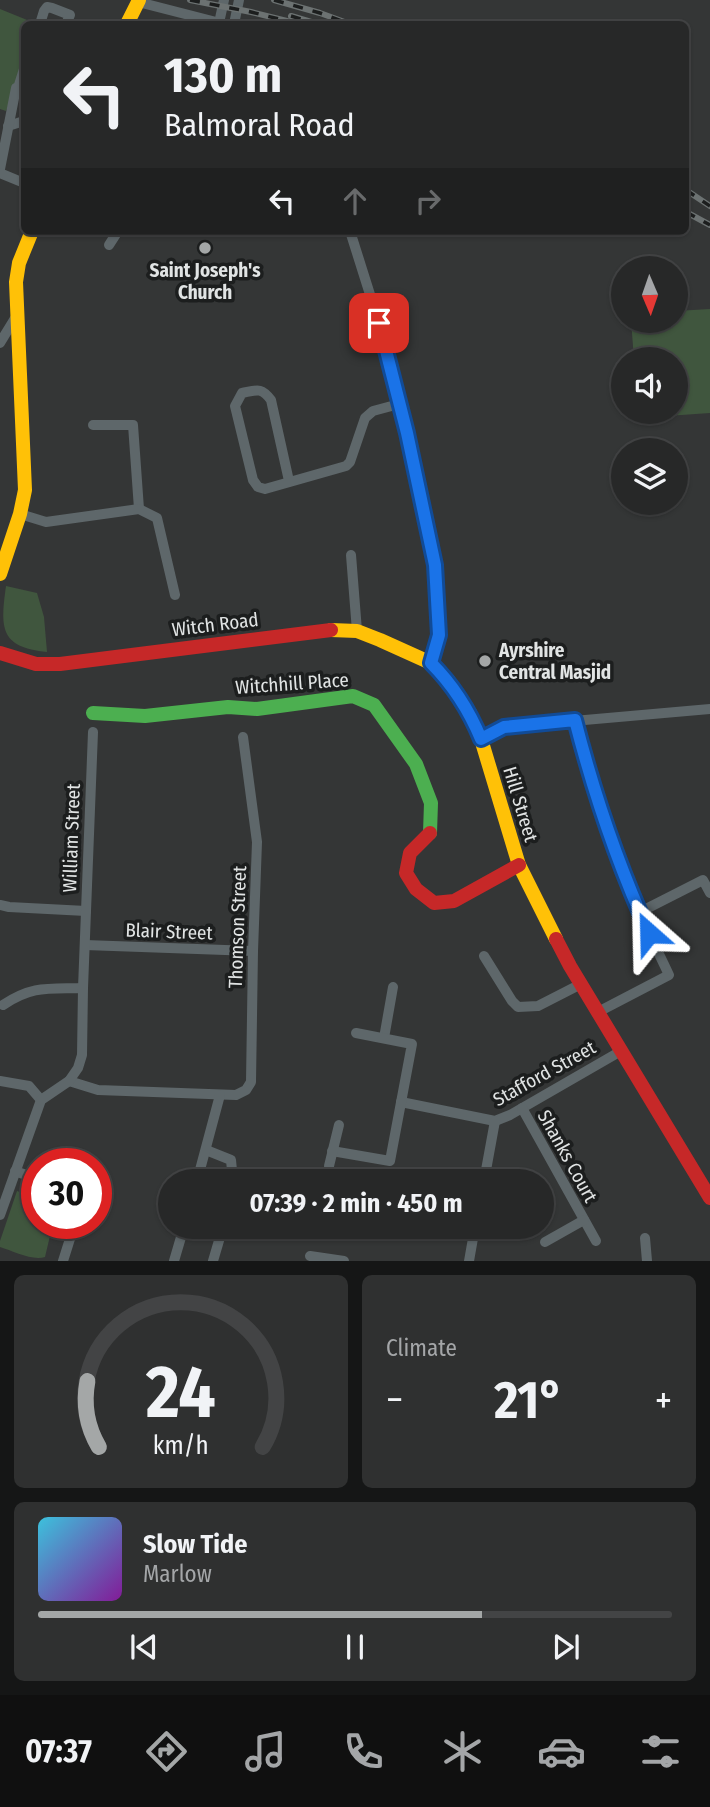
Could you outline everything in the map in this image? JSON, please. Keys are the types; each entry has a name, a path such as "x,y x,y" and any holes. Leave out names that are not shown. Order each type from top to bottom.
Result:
{"main road":[{"path":"128,21 138,1"},
{"path":"0,574 25,490 16,282 19,263 30,235"},
{"name":"Witch Road","path":"2,651 36,664 60,664 326,630 357,631 431,663"},
{"name":"Hill Street","path":"431,663 448,680 470,713 481,739 519,865 581,984 710,1199"},
{"name":"Witchhill Place","path":"93,713 145,716 228,707 257,709 353,696 374,705 392,729 416,764 431,803 430,832 411,853 406,873 416,889 434,903 454,901 519,865"}],"street":[{"path":"221,21 224,0"},
{"path":"235,21 239,0"},
{"path":"138,1 202,21"},
{"path":"41,21 47,7 70,15 67,21"},
{"path":"21,90 16,88 0,171 21,182"},
{"path":"8,126 21,122"},
{"path":"109,244 115,235"},
{"path":"351,235 379,323 407,433 435,565 439,635 431,663"},
{"path":"0,343 17,315"},
{"path":"289,481 271,400 265,392 257,390 242,393 235,406 253,480 265,489 345,466 350,461 365,418 373,411 399,404"},
{"path":"93,425 134,425 139,509"},
{"path":"20,514 46,522 139,509 158,518 175,595"},
{"path":"351,555 357,631"},
{"path":"481,739 504,727 710,709"},
{"path":"575,720 585,760 628,886 669,975 598,1012"},
{"name":"William Street","path":"69,1081 78,1068 82,1055 93,732"},
{"name":"Thomson Street","path":"220,1095 236,1095 246,1090 251,1082 257,842 243,737"},
{"path":"640,912 703,880 710,893"},
{"path":"0,905 86,911"},
{"name":"Blair Street","path":"85,945 253,951"},
{"path":"484,956 518,1007 538,1006 581,984"},
{"path":"384,1038 393,986"},
{"path":"3,1004 33,989 83,988"},
{"path":"332,1151 390,1161 412,1044 356,1033"},
{"name":"Stafford Street","path":"401,1102 495,1121 621,1051"},
{"path":"0,1081 29,1086 41,1100"},
{"path":"1,1210 41,1100 69,1081 99,1090 220,1095 200,1169"},
{"name":"Shanks Court","path":"522,1108 596,1241"},
{"path":"486,1169 495,1121"},
{"path":"329,1166 339,1125"},
{"path":"206,1150 231,1160 232,1169"},
{"path":"15,1171 21,1173"},
{"name":"Shanks Court","path":"545,1242 584,1220"},
{"path":"645,1238 647,1261"},
{"path":"63,1261 70,1239"},
{"path":"174,1261 180,1239"},
{"path":"214,1261 220,1239"},
{"path":"469,1261 473,1239"},
{"path":"310,1256 344,1261"}],"green space":[{"path":"0,9 30,21 21,21 21,72 16,88 6,111 0,109"},
{"path":"710,309 710,413 688,415 688,347 633,347 632,333 688,333 688,310"},
{"path":"6,586 37,593 44,617 47,652 20,646 7,633 3,614"},
{"path":"17,1191 21,1192 21,1239 49,1239 45,1257 28,1257 0,1247"}],"railway":[{"path":"190,0 287,21"},
{"path":"274,0 342,21"},
{"path":"291,16 308,21"},
{"path":"689,192 710,206"},
{"path":"689,214 710,225"}],"traffic: fast":[{"path":"93,713 145,716 228,707 257,709 353,696 374,705 416,764 431,803 430,833"}],"traffic: slow":[{"path":"128,21 139,0"},
{"path":"0,574 25,490 16,282 19,263 30,235"},
{"path":"331,630 357,631 380,640 431,663 448,680 470,713 481,739 519,865 556,939"}],"traffic: jam":[{"path":"0,653 36,664 60,664 331,630"},
{"path":"430,833 410,853 406,873 416,889 434,903 454,901 519,865"},
{"path":"556,939 710,1198"}],"place":[{"name":"Saint Joseph's Church","path":"205,248"},
{"name":"Ayrshire Central Masjid","path":"485,661"}],"route":[{"path":"379,323 407,433 435,565 439,635 431,663 459,696 481,739 504,727 575,720 606,825 628,886 649,933"}]}
